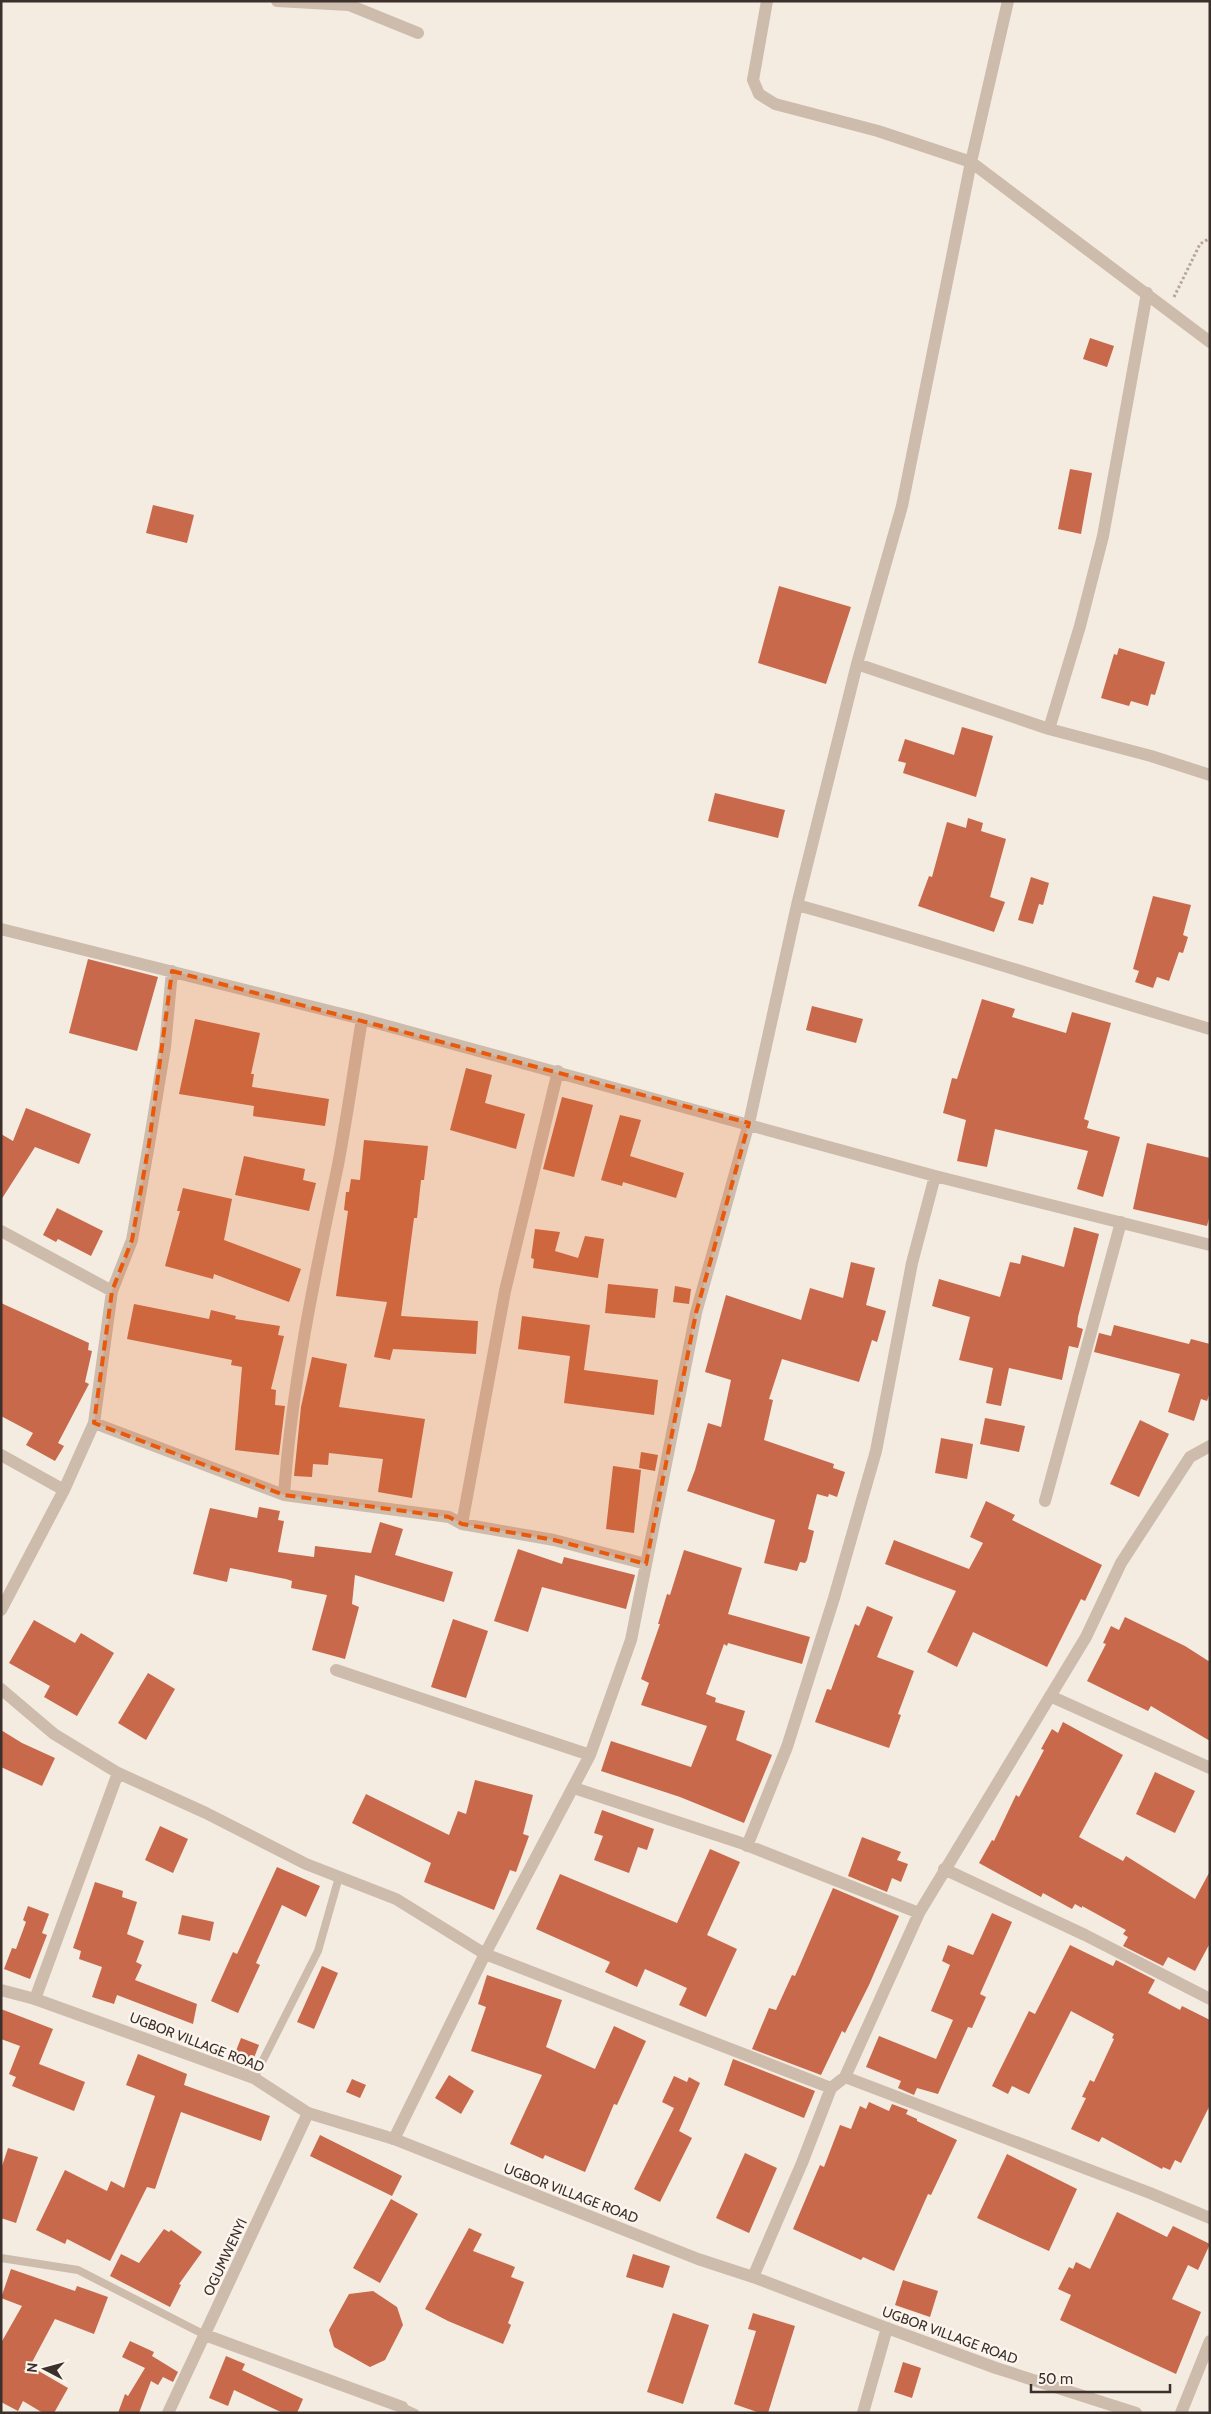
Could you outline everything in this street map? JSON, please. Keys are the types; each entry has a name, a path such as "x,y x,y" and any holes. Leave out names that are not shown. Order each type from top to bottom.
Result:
{"street":[{"path":"277,1 349,5 418,33"},
{"path":"767,1 753,80 759,94 775,104 878,131 970,162 1168,308 1210,342"},
{"path":"394,2139 485,1954 590,1755 631,1640 696,1313 749,1123 798,905 857,664 902,506 970,162 1008,1"},
{"path":"1049,729 1080,626 1103,536 1147,293"},
{"path":"857,664 1049,729 1151,756 1210,775"},
{"path":"798,905 924,940 1056,984 1210,1029"},
{"path":"1,929 362,1019 749,1123 935,1176 1210,1245"},
{"path":"1,1610 64,1490 94,1423 112,1291 132,1240 165,1047 172,971"},
{"path":"284,1495 288,1433 307,1309 338,1163 362,1019"},
{"path":"462,1524 505,1291 558,1071"},
{"path":"747,1846 787,1747 834,1598 876,1451 912,1263 935,1176"},
{"path":"1046,1500 1121,1222"},
{"path":"1,1231 112,1291"},
{"path":"94,1423 284,1495 449,1517 462,1524 554,1540 646,1564"},
{"path":"753,2277 802,2163 831,2088 845,2077 919,1913 1086,1637 1121,1563 1190,1457 1210,1446"},
{"path":"1,1455 64,1490"},
{"path":"336,1670 590,1755"},
{"path":"1,1689 54,1734 118,1773 206,1813 306,1864 396,1899 485,1954 831,2088"},
{"path":"1050,1696 1210,1768"},
{"path":"35,1999 118,1773"},
{"path":"574,1788 747,1846 919,1913"},
{"path":"944,1869 1085,1935 1210,1999"},
{"name":"UGBOR VILLAGE ROAD","path":"1,1990 35,1999 254,2078 308,2113 394,2139 698,2259 753,2277 996,2368 1136,2413"},
{"path":"845,2077 1150,2193 1210,2218"},
{"name":"OGUMWENYI","path":"168,2413 308,2113"},
{"path":"864,2413 887,2328"},
{"path":"205,2335 402,2410"},
{"path":"1181,2413 1210,2341"}],"lane":[{"path":"254,2078 318,1951 338,1877"},
{"path":"1,2258 78,2270 205,2335"},
{"path":"402,2410 415,2413"}],"path":[{"path":"1168,308 1200,244 1210,238"}],"highlighted area":[{"path":"172,971 749,1123 696,1313 646,1564 554,1540 462,1524 449,1517 284,1495 94,1423 112,1291 132,1240 149,1144"}],"building":[{"path":"1090,338 1114,346 1107,367 1083,359"},
{"path":"1070,469 1092,473 1081,534 1058,529"},
{"path":"153,505 194,515 187,543 146,533"},
{"path":"779,586 851,607 826,684 758,663"},
{"path":"1119,648 1165,662 1155,695 1151,694 1148,706 1131,701 1129,706 1101,698 1114,654 1117,655"},
{"path":"962,727 993,736 976,797 903,773 906,763 898,761 905,739 954,755"},
{"path":"715,793 785,810 778,838 708,821"},
{"path":"968,818 983,823 981,831 1006,839 990,897 1005,902 994,932 918,906 929,876 932,877 947,822 966,828"},
{"path":"1031,877 1049,883 1043,905 1039,904 1033,924 1018,920"},
{"path":"1153,896 1191,905 1183,935 1188,937 1183,953 1179,952 1169,981 1157,977 1153,988 1135,982 1139,971 1133,969"},
{"path":"88,959 158,977 137,1051 69,1033"},
{"path":"982,999 1015,1009 1012,1017 1066,1033 1072,1012 1111,1023 1084,1119 1089,1121 1087,1128 1120,1137 1103,1197 1077,1189 1088,1151 995,1129 987,1167 957,1161 966,1120 943,1113 952,1078 957,1079"},
{"path":"812,1006 863,1019 856,1043 806,1030"},
{"path":"195,1019 260,1033 251,1074 254,1074 252,1087 329,1099 325,1126 253,1116 254,1106 179,1094"},
{"path":"466,1068 492,1075 485,1103 525,1114 516,1149 450,1130"},
{"path":"562,1097 593,1105 574,1177 543,1169"},
{"path":"26,1108 91,1134 79,1164 35,1147 1,1200 1,1134 13,1141"},
{"path":"620,1115 641,1120 630,1156 684,1173 676,1198 623,1182 622,1186 601,1180"},
{"path":"364,1140 428,1146 424,1180 421,1180 417,1218 414,1218 401,1316 478,1321 476,1354 393,1349 390,1360 374,1357 387,1302 336,1296 348,1211 344,1210 346,1192 349,1192 351,1179 360,1180"},
{"path":"1147,1143 1210,1158 1210,1214 1207,1226 1133,1209"},
{"path":"244,1156 305,1169 303,1180 316,1183 309,1211 235,1195"},
{"path":"183,1188 232,1199 224,1240 301,1269 289,1302 214,1274 213,1279 165,1266 180,1211 177,1211"},
{"path":"57,1208 103,1231 91,1256 58,1239 56,1242 43,1235"},
{"path":"1074,1227 1099,1234 1078,1317 1077,1327 1083,1329 1078,1348 1069,1346 1062,1380 1009,1368 1001,1406 986,1403 993,1368 959,1360 970,1317 932,1306 939,1279 1000,1297 1010,1262 1020,1264 1022,1255 1064,1267"},
{"path":"535,1229 560,1232 555,1251 578,1258 585,1236 604,1239 598,1278 533,1268 534,1259 531,1258"},
{"path":"851,1262 875,1268 866,1305 886,1311 877,1342 872,1340 859,1382 782,1359 769,1399 773,1400 764,1440 834,1464 833,1468 845,1472 837,1497 829,1494 828,1497 817,1494 808,1529 814,1531 807,1560 805,1563 800,1562 797,1571 764,1563 775,1520 687,1491 708,1423 721,1427 731,1380 705,1372 726,1295 801,1320 810,1288 843,1298"},
{"path":"608,1284 658,1289 655,1318 605,1313"},
{"path":"675,1286 691,1289 689,1304 673,1302"},
{"path":"1,1303 89,1343 88,1350 92,1351 85,1382 89,1384 58,1443 64,1446 55,1461 26,1445 33,1433 1,1416"},
{"path":"134,1304 209,1319 211,1310 236,1316 235,1319 280,1326 278,1335 284,1336 271,1389 276,1390 275,1405 285,1406 279,1455 235,1450 242,1367 231,1365 232,1360 127,1339"},
{"path":"522,1316 590,1325 584,1370 658,1380 654,1415 564,1403 570,1356 518,1349"},
{"path":"1114,1325 1189,1344 1191,1339 1210,1344 1210,1392 1207,1401 1201,1399 1194,1421 1168,1412 1180,1374 1094,1352 1099,1333 1111,1336"},
{"path":"312,1357 347,1364 339,1407 425,1419 412,1498 378,1492 383,1459 329,1453 328,1465 313,1464 312,1477 294,1476 301,1407"},
{"path":"985,1418 1025,1426 1019,1452 980,1444"},
{"path":"1140,1420 1169,1434 1139,1497 1110,1484"},
{"path":"941,1438 973,1444 967,1479 935,1473"},
{"path":"641,1452 658,1455 655,1471 639,1468"},
{"path":"613,1466 641,1470 634,1533 606,1529"},
{"path":"986,1501 1015,1515 1012,1520 1102,1565 1085,1601 1081,1599 1047,1667 973,1632 957,1667 927,1652 956,1591 885,1564 894,1540 969,1569 983,1543 970,1537"},
{"path":"259,1507 280,1511 278,1520 284,1521 278,1552 314,1557 315,1546 371,1553 380,1522 403,1529 395,1555 453,1572 444,1602 355,1575 352,1604 359,1607 345,1659 312,1650 327,1595 291,1588 292,1581 286,1579 230,1568 227,1582 193,1574 210,1508 257,1518"},
{"path":"518,1549 562,1564 564,1557 635,1575 626,1609 542,1587 528,1632 494,1621"},
{"path":"684,1550 742,1568 728,1614 810,1637 802,1664 728,1643 727,1646 724,1644 706,1694 716,1698 715,1702 745,1711 736,1740 772,1755 744,1823 680,1797 601,1771 611,1741 691,1767 707,1726 641,1705 649,1683 641,1679 660,1624 658,1624 667,1594 670,1595"},
{"path":"867,1606 893,1617 877,1657 914,1671 898,1714 901,1715 889,1748 815,1722 827,1689 831,1690 855,1624 859,1626"},
{"path":"1125,1617 1185,1646 1210,1662 1210,1741 1151,1706 1148,1711 1087,1681 1106,1644 1103,1643 1111,1626 1119,1630"},
{"path":"453,1619 488,1631 466,1698 431,1687"},
{"path":"34,1620 75,1643 81,1633 114,1653 77,1716 44,1697 50,1686 9,1663"},
{"path":"148,1673 175,1689 146,1740 118,1723"},
{"path":"1063,1722 1123,1755 1079,1837 1123,1861 1126,1856 1195,1899 1210,1871 1210,1943 1195,1971 1168,1957 1163,1966 1123,1946 1128,1937 1123,1934 1126,1930 1082,1906 1082,1908 1075,1904 1072,1909 1043,1893 1041,1897 979,1863 992,1840 994,1841 1016,1795 1019,1797 1044,1750 1041,1749 1052,1729 1058,1733"},
{"path":"1,1730 22,1743 55,1758 42,1786 1,1767"},
{"path":"1155,1772 1195,1791 1175,1833 1136,1814"},
{"path":"475,1780 533,1795 523,1834 529,1836 516,1872 510,1870 494,1910 424,1882 431,1863 352,1823 366,1794 449,1835 458,1811 466,1814"},
{"path":"602,1810 654,1829 647,1850 638,1847 629,1873 594,1860 603,1836 594,1833"},
{"path":"160,1826 188,1839 173,1873 145,1860"},
{"path":"862,1837 901,1852 897,1860 908,1864 901,1882 892,1878 887,1892 848,1876"},
{"path":"710,1849 740,1862 707,1935 737,1949 706,2017 679,2005 687,1988 645,1969 637,1987 605,1972 610,1962 536,1929 560,1874 677,1923"},
{"path":"277,1867 320,1886 306,1917 282,1905 256,1963 260,1965 238,2013 211,2001 233,1952 237,1954"},
{"path":"95,1882 123,1891 122,1897 137,1902 127,1934 144,1941 136,1962 142,1965 135,1980 197,2004 193,2024 117,1995 114,2004 92,1997 102,1967 79,1959 81,1951 73,1948"},
{"path":"833,1888 899,1916 869,1985 845,2033 842,2031 821,2075 752,2049 769,2008 776,2010 792,1975 795,1976"},
{"path":"28,1906 49,1914 42,1933 47,1935 30,1979 4,1969 12,1948 16,1949 26,1922 23,1920"},
{"path":"992,1913 1012,1922 980,1994 986,1997 972,2028 968,2027 938,2094 917,2088 914,2095 898,2088 901,2081 866,2067 879,2036 936,2059 953,2020 931,2011 950,1965 942,1961 948,1945 973,1955"},
{"path":"182,1915 214,1922 210,1941 178,1934"},
{"path":"1070,1945 1113,1966 1116,1960 1155,1980 1148,1993 1180,2010 1182,2006 1210,2020 1210,2105 1181,2163 1175,2160 1170,2170 1163,2167 1162,2169 1102,2137 1099,2142 1071,2129 1086,2098 1082,2097 1090,2080 1094,2082 1114,2039 1112,2038 1114,2034 1071,2011 1029,2094 1012,2086 1008,2094 992,2086 1029,2011 1035,2014"},
{"path":"322,1966 338,1973 314,2029 297,2022"},
{"path":"487,1975 562,2000 546,2047 595,2069 614,2026 646,2041 617,2105 614,2104 585,2172 545,2155 543,2159 510,2144 542,2075 471,2051 486,2007 478,2004"},
{"path":"1,2009 53,2029 39,2064 85,2082 74,2111 12,2086 16,2077 9,2074 20,2046 1,2039"},
{"path":"241,2038 259,2045 252,2063 234,2056"},
{"path":"138,2054 187,2074 184,2085 270,2116 261,2141 181,2112 155,2189 147,2187 110,2261 67,2239 65,2244 36,2230 65,2170 107,2191 111,2181 124,2188 155,2096 126,2085"},
{"path":"733,2059 815,2091 804,2118 724,2085"},
{"path":"449,2075 474,2091 461,2114 435,2098"},
{"path":"674,2076 687,2082 689,2077 700,2083 679,2131 692,2138 660,2202 634,2189 674,2108 662,2102"},
{"path":"352,2079 366,2085 360,2098 346,2092"},
{"path":"869,2102 889,2111 892,2104 908,2110 906,2114 917,2119 917,2121 957,2140 931,2195 928,2194 894,2271 863,2257 861,2260 793,2229 820,2165 824,2167 840,2125 851,2129 860,2106 866,2109"},
{"path":"320,2135 402,2176 392,2196 310,2156"},
{"path":"8,2148 38,2157 16,2223 1,2218 1,2169"},
{"path":"745,2153 777,2168 749,2233 716,2218"},
{"path":"1007,2154 1077,2189 1049,2251 977,2218"},
{"path":"391,2199 418,2214 380,2283 353,2268"},
{"path":"1117,2212 1167,2237 1173,2226 1210,2244 1198,2270 1188,2265 1172,2299 1201,2312 1176,2374 1060,2320 1071,2295 1058,2289 1069,2267 1073,2269 1076,2262 1090,2269"},
{"path":"469,2228 482,2234 473,2251 515,2267 511,2277 524,2282 508,2323 511,2325 503,2344 448,2321 425,2309"},
{"path":"164,2229 169,2232 171,2230 202,2252 179,2284 181,2285 170,2307 110,2276 121,2254 139,2263"},
{"path":"633,2254 670,2266 663,2288 626,2277"},
{"path":"11,2269 75,2291 77,2286 108,2297 94,2334 55,2319 30,2366 68,2388 54,2413 43,2413 23,2401 18,2411 1,2402 1,2343 22,2306 1,2298"},
{"path":"903,2280 938,2291 930,2317 895,2305"},
{"path":"373,2291 397,2307 403,2325 385,2360 370,2367 334,2347 329,2330 349,2294"},
{"path":"673,2313 709,2325 683,2404 647,2392"},
{"path":"753,2313 795,2326 768,2413 760,2413 734,2404 756,2331 748,2329"},
{"path":"130,2341 154,2352 152,2356 178,2372 173,2382 163,2377 158,2385 151,2381 139,2413 118,2413 125,2394 128,2396 145,2368 122,2357"},
{"path":"226,2356 245,2364 242,2370 303,2399 297,2413 283,2413 234,2390 228,2406 209,2398"},
{"path":"903,2362 921,2368 912,2398 894,2392"}]}
